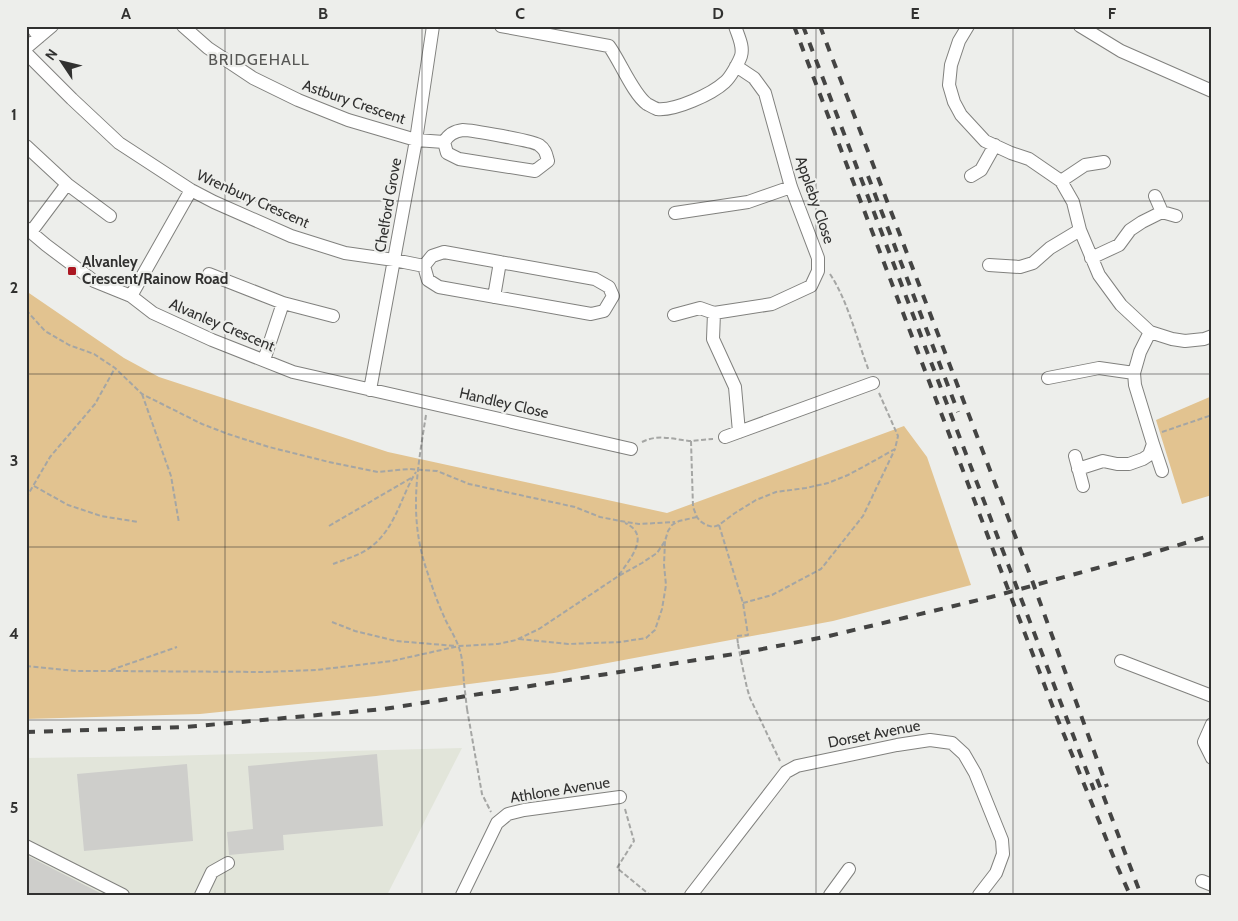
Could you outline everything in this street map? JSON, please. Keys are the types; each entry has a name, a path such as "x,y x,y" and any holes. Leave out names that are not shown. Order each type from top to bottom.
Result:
{"street":[{"path":"31,26 39,37"},
{"path":"26,48 52,26"},
{"name":"Astbury Crescent","path":"184,26 208,48 253,78 298,100 348,120 416,140 444,142"},
{"name":"Chelford Grove","path":"370,390 416,140 433,26"},
{"path":"501,26 609,46 638,94 646,103 657,109 689,103 725,82 741,56 741,42 735,26"},
{"path":"968,26 959,41 951,65 949,86 961,115 985,141 1029,159 1061,181 1073,202 1080,230 1099,275 1121,305 1150,332 1185,341 1212,336"},
{"path":"1080,26 1121,51 1212,91"},
{"name":"Wrenbury Crescent","path":"26,53 72,100 120,143 191,190 291,236 345,253 424,266"},
{"name":"Appleby Close","path":"674,315 700,308 714,313 772,304 811,286 818,270 818,258 791,187 765,93 754,78 736,66"},
{"path":"462,130 518,139 538,144 546,150 548,161 535,171 459,159 447,153 444,142 449,134 462,130"},
{"path":"971,176 981,170 995,145"},
{"path":"26,146 67,184 110,216"},
{"path":"1061,181 1085,166 1104,162"},
{"path":"28,230 67,184"},
{"path":"675,214 748,202 791,187"},
{"path":"131,296 191,190"},
{"path":"1155,196 1162,212"},
{"path":"1091,258 1119,244 1130,230 1162,212 1176,216"},
{"name":"Alvanley Crescent","path":"28,230 94,281 131,296 153,314 293,372 370,390"},
{"path":"989,265 1020,267 1033,263 1050,248 1080,230"},
{"path":"444,252 500,262 595,279 609,286 613,296 604,311 591,314 439,287 428,280 424,266 432,256 444,252"},
{"path":"494,297 500,262"},
{"path":"209,274 283,302 333,316"},
{"path":"264,360 283,302"},
{"path":"714,313 713,339 735,387 739,432"},
{"path":"1150,332 1140,352 1134,373 1135,385 1162,471"},
{"path":"1048,378 1099,368 1134,373"},
{"path":"725,437 873,382"},
{"name":"Handley Close","path":"370,390 631,449"},
{"path":"1078,469 1103,461 1117,464 1136,462 1149,455 1152,440"},
{"path":"1075,456 1083,486"},
{"path":"1121,661 1212,696"},
{"path":"1212,724 1204,742 1212,758"},
{"name":"Dorset Avenue","path":"786,772 797,766 897,745 930,740 952,743 964,754 975,773 1002,840 1003,854 996,872 979,895"},
{"path":"691,895 786,772"},
{"name":"Athlone Avenue","path":"462,895 497,824 508,814 524,810 620,797"},
{"path":"26,846 122,895"},
{"path":"201,895 212,872 228,863"},
{"path":"830,895 849,869"}],"path":[{"path":"743,603 772,596 821,569 863,516 895,449 898,436 859,347 854,325 838,286 826,268 819,264"},
{"path":"26,310 45,331 69,344 94,354 115,368 142,394 202,424 269,447 378,472 409,469 437,471 469,484 575,507 600,517 623,522 639,524 677,522 697,517"},
{"path":"26,498 50,457 95,404 115,368"},
{"path":"142,394 171,476 179,523"},
{"path":"429,403 417,470 415,497 417,531 428,574 445,619 459,646 482,794 497,824"},
{"path":"1152,440 1212,415"},
{"path":"631,449 648,438 671,437 690,441 725,437"},
{"path":"690,441 693,507 700,521 713,527 756,500 776,492 828,483 856,471 895,449"},
{"path":"333,564 371,547 380,538 392,524 417,470"},
{"path":"329,526 412,478"},
{"path":"34,486 68,505 101,516 138,522"},
{"path":"617,577 638,545 638,537 634,529 623,522"},
{"path":"332,622 355,631 396,641 459,646 498,644 518,639 539,629 657,552 668,531 677,522"},
{"path":"719,525 743,603 748,635 737,636 747,688 786,772"},
{"path":"518,639 568,644 620,642 646,638 655,630 662,610 666,585 664,541"},
{"path":"26,666 76,671 264,672 316,670 392,661 459,646"},
{"path":"110,670 177,647"},
{"path":"620,797 634,841 617,868 650,895"}],"shaded area":[{"path":"26,291 124,358 159,377 388,452 667,513 904,426 927,457 971,585 833,621 554,673 376,696 200,714 26,719"},
{"path":"1212,396 1212,495 1182,504 1156,420"},
{"path":"462,748 387,895 26,895 26,758"}],"building":[{"path":"377,754 383,826 283,835 284,850 229,855 227,832 253,829 248,766"},
{"path":"187,764 193,841 84,851 77,774"},
{"path":"26,855 104,895 26,895"}],"railway":[{"path":"794,26 1054,710 1130,895"},
{"path":"803,26 1094,790"},
{"path":"820,26 1029,572 1107,787"},
{"path":"868,176 958,412"},
{"path":"26,732 186,727 384,709 747,652 829,636 991,597 1212,535"},
{"path":"1097,779 1141,895"}],"place":[{"name":"Alvanley Crescent/Rainow Road","path":"72,271"}],"district":[{"name":"BRIDGEHALL","path":"259,59"}]}
